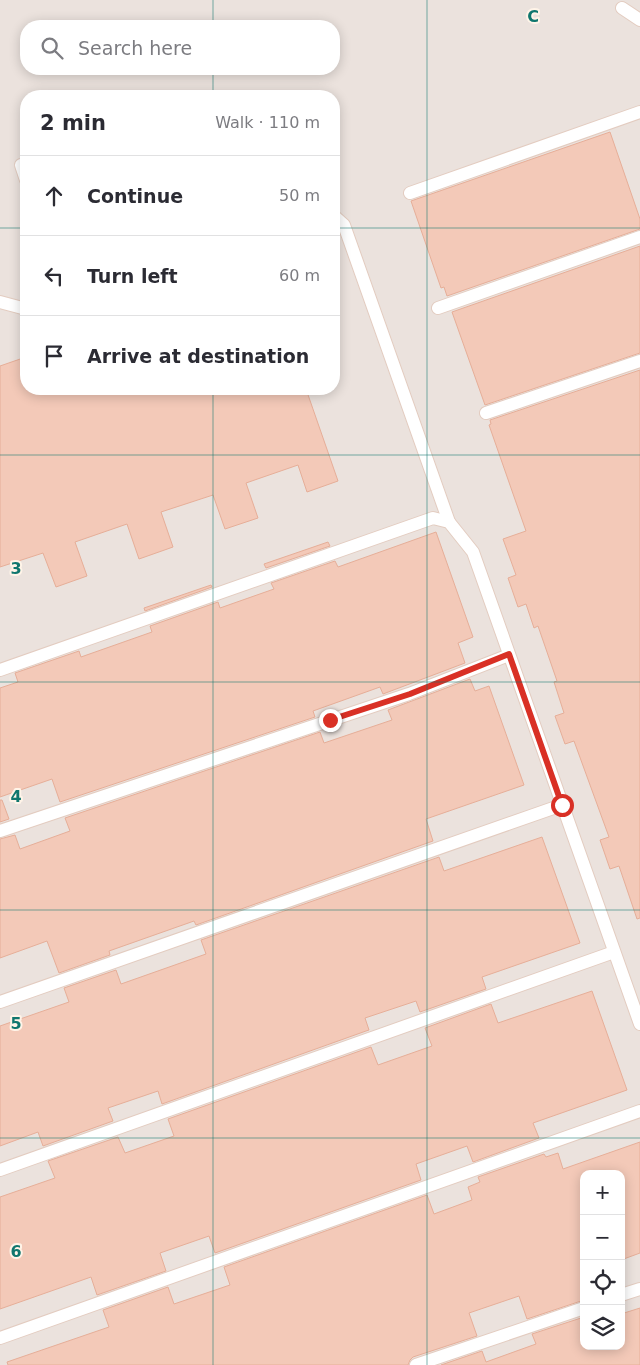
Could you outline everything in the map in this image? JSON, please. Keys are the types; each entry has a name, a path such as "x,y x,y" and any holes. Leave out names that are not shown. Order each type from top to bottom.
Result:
{"lane":[{"path":"622,8 640,20"},
{"path":"410,193 640,112"},
{"path":"340,222 344,226 357,259 449,522 473,552 640,1024"},
{"path":"438,308 640,237"},
{"path":"0,302 20,307"},
{"path":"486,413 640,361"},
{"path":"0,670 433,518 449,522"},
{"path":"0,831 410,694 509,654"},
{"path":"0,1002 562,805"},
{"path":"0,1170 614,952"},
{"path":"0,1338 640,1111"},
{"path":"625,1294 640,1288"},
{"path":"416,1365 580,1309"}],"shaded area":[{"path":"0,0 640,0 640,1365 0,1365"}],"building":[{"path":"610,132 640,219 640,229 447,296 444,287 441,288 411,201"},
{"path":"640,246 640,353 485,405 452,312"},
{"path":"20,359 20,395 308,395 338,481 307,492 298,465 246,483 258,518 225,529 213,495 161,512 173,547 139,559 127,524 75,542 87,576 56,587 43,553 0,567 0,366"},
{"path":"640,370 640,918 637,919 619,866 610,869 600,840 609,837 574,741 565,744 555,716 564,713 554,682 557,681 538,626 534,628 526,604 518,607 508,578 516,575 503,539 526,531 489,425 491,424 490,420"},
{"path":"436,532 473,637 458,643 465,663 383,694 380,687 313,711 315,717 60,802 52,779 0,797 0,688 18,682 15,673 79,651 81,657 152,632 150,626 218,602 220,608 274,589 271,583 335,561 338,567"},
{"path":"328,542 330,546 266,568 264,564"},
{"path":"211,585 212,587 145,611 144,608"},
{"path":"470,679 475,691 489,686 524,785 426,819 433,841 196,925 194,921 109,951 110,955 59,973 47,941 0,958 0,839 15,835 20,849 70,831 65,818 320,732 324,743 392,720 388,710"},
{"path":"0,800 2,800 9,819 0,822"},
{"path":"542,837 580,943 482,977 486,989 420,1012 416,1001 365,1018 369,1030 162,1104 158,1091 108,1108 113,1121 43,1146 38,1132 0,1146 0,1026 69,1002 64,988 116,970 121,984 206,954 201,940 439,857 444,871"},
{"path":"592,991 627,1090 533,1123 539,1138 473,1162 467,1146 416,1164 421,1180 215,1253 209,1236 160,1253 166,1271 97,1295 91,1277 0,1309 0,1197 55,1178 48,1161 118,1137 125,1153 174,1136 168,1119 371,1047 378,1065 432,1046 425,1028 491,1004 498,1023"},
{"path":"640,1142 640,1253 625,1259 625,1170 580,1170 580,1301 527,1319 519,1296 469,1313 477,1336 413,1357 408,1365 8,1365 7,1362 109,1327 103,1310 168,1287 174,1304 230,1285 224,1267 427,1195 434,1214 472,1200 468,1187 480,1182 478,1177 544,1154 546,1157 558,1153 563,1169"},
{"path":"640,1308 640,1365 441,1365 482,1351 486,1362 536,1344 532,1334 580,1318 580,1350 625,1350 625,1313"}],"route":[{"path":"330,720 410,694 509,654 562,805"}]}
